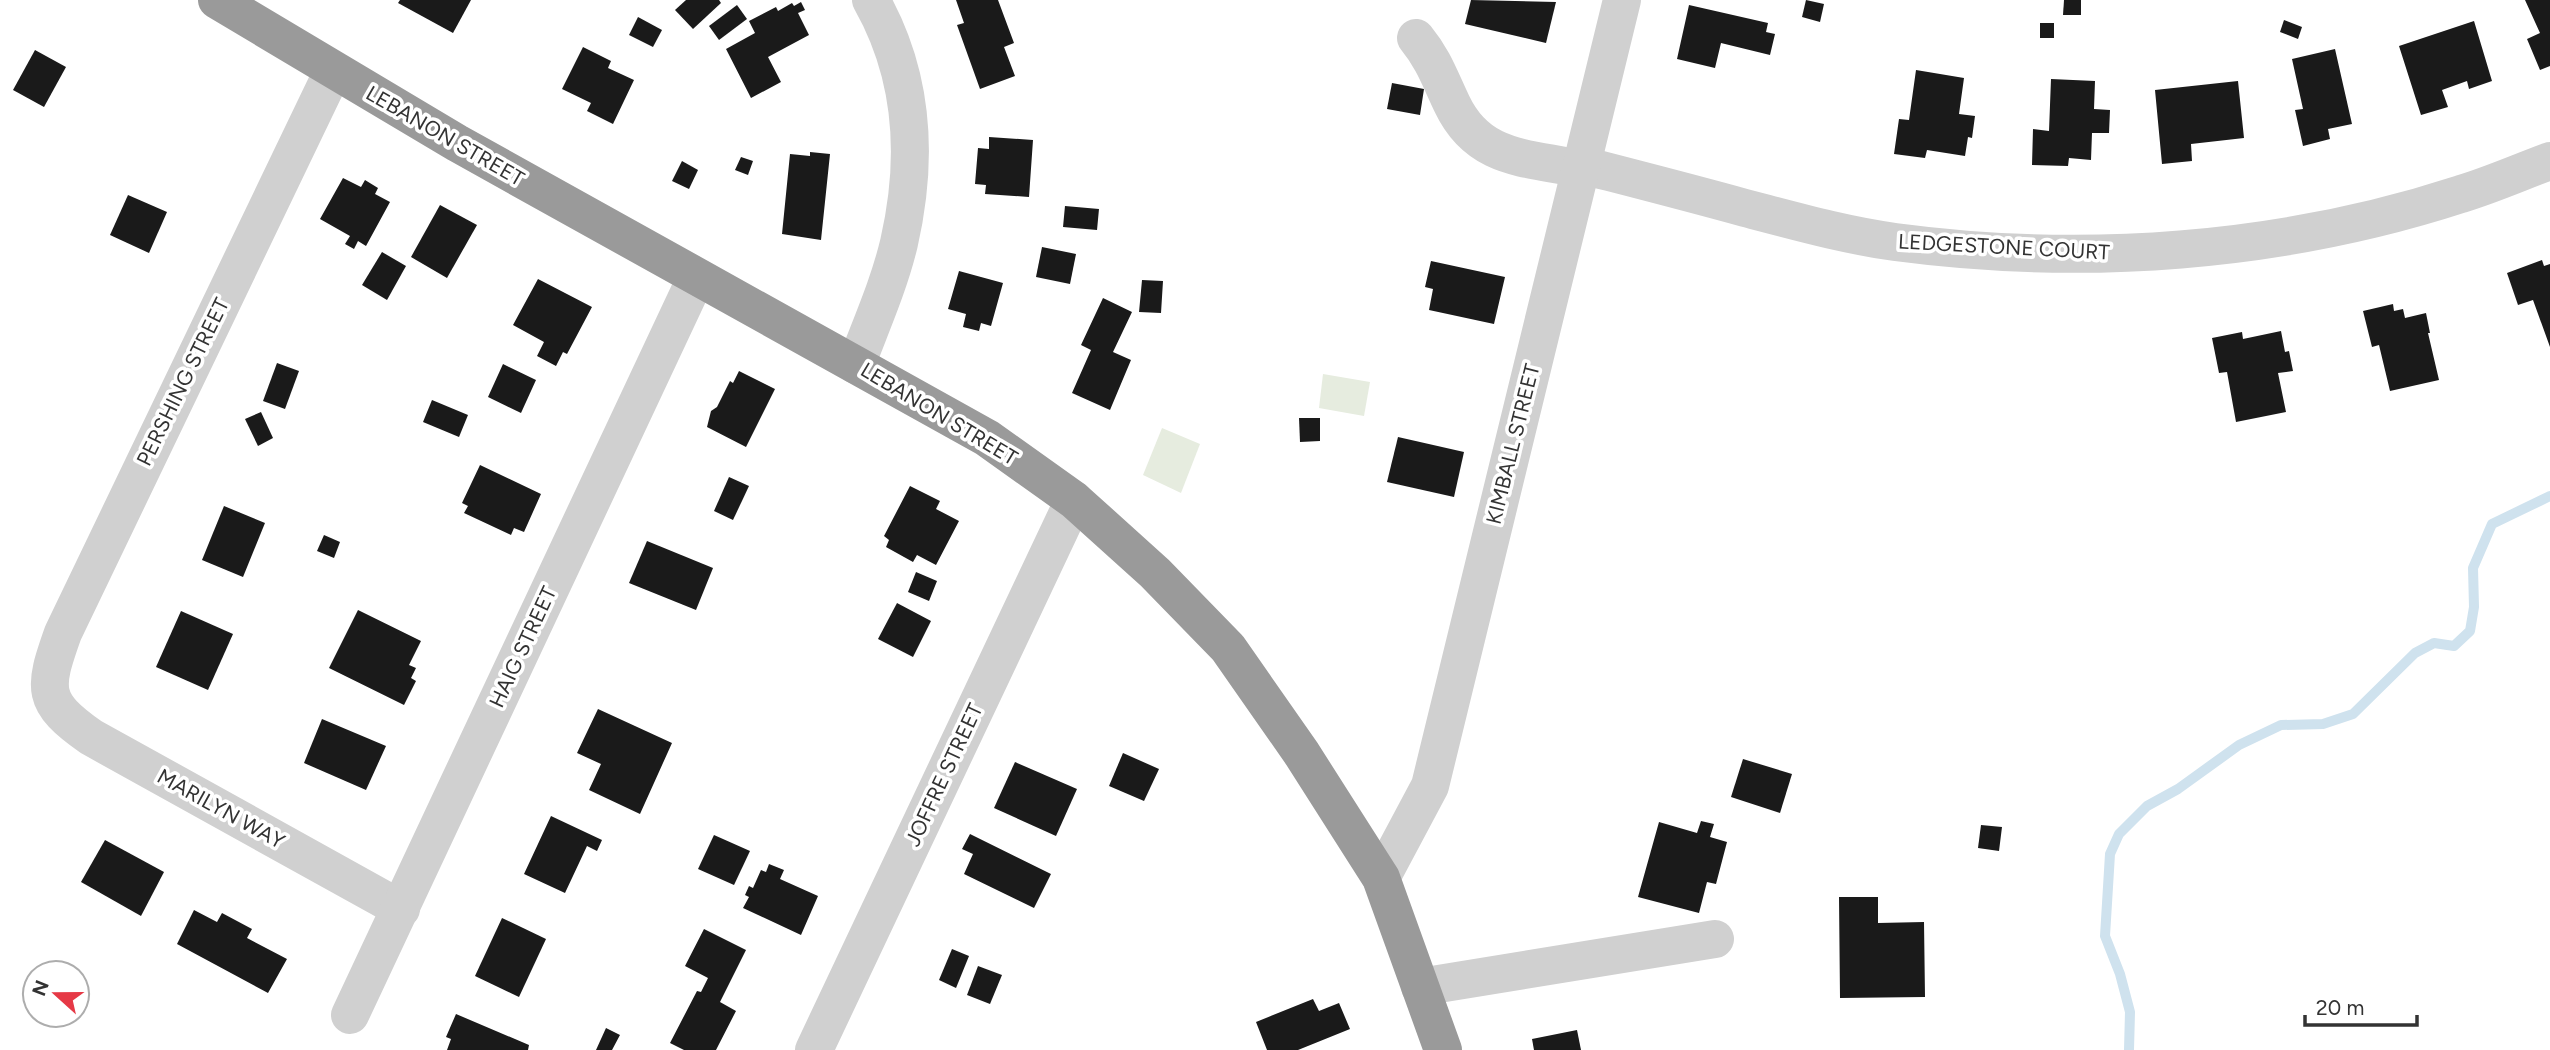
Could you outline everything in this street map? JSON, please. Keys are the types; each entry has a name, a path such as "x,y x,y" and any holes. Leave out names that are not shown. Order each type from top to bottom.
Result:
{"highway":[{"name":"LEBANON STREET","path":"217,0 333,71 696,278 987,438 1074,500 1155,573 1228,648 1302,754 1381,878 1443,1050"}],"street":[{"path":"856,365 898,244 906,202 911,146 903,79 872,0"},
{"name":"KIMBALL STREET","path":"1381,878 1430,786 1622,0"},
{"name":"LEDGESTONE COURT","path":"1416,38 1433,61 1453,106 1471,134 1487,146 1508,155 1581,167 1820,228 1894,242 2049,254 2192,249 2346,225 2459,195 2550,161"},
{"name":"PERSHING STREET","path":"51,697 49,679 52,662 63,633 333,71"},
{"name":"HAIG STREET","path":"350,1016 696,278"},
{"name":"JOFFRE STREET","path":"814,1050 1074,500"},
{"name":"MARILYN WAY","path":"51,697 58,712 91,737 401,909"},
{"path":"1420,987 1715,939"}],"shaded area":[{"path":"1323,374 1370,382 1364,416 1319,408"},
{"path":"1162,428 1200,444 1181,493 1143,475"}],"building":[{"path":"400,0 471,0 453,33 398,3"},
{"path":"686,0 719,0 721,3 693,29 675,10"},
{"path":"956,0 998,0 1014,43 1004,47 1015,76 980,89 957,25 964,23"},
{"path":"1471,0 1556,2 1546,43 1465,24"},
{"path":"1806,0 1824,4 1820,22 1802,17"},
{"path":"2064,0 2081,0 2081,15 2063,15"},
{"path":"2525,0 2550,0 2550,66 2540,70 2527,39 2540,33"},
{"path":"801,2 805,10 798,13 809,35 768,57 781,82 751,98 726,49 755,33 749,21 776,7 778,11 792,3 794,6"},
{"path":"737,5 747,19 719,40 709,26"},
{"path":"1689,5 1768,23 1766,32 1775,34 1770,55 1721,43 1715,68 1677,59"},
{"path":"638,17 662,30 653,47 629,35"},
{"path":"2284,20 2302,27 2298,39 2280,32"},
{"path":"2474,21 2492,81 2469,89 2467,81 2442,90 2448,107 2421,115 2399,46"},
{"path":"2040,23 2054,23 2054,38 2040,38"},
{"path":"583,47 611,61 608,68 634,80 613,124 587,111 591,103 562,89"},
{"path":"2335,49 2352,124 2328,129 2330,139 2303,146 2295,110 2303,109 2292,59"},
{"path":"35,50 66,67 44,107 13,90"},
{"path":"1916,70 1964,78 1959,114 1975,116 1972,138 1968,137 1965,156 1927,150 1925,158 1894,154 1899,119 1909,120"},
{"path":"2051,79 2095,81 2094,109 2110,110 2109,133 2092,133 2091,160 2069,158 2068,166 2032,165 2033,129 2049,131"},
{"path":"2238,81 2244,138 2191,144 2192,161 2162,164 2155,90"},
{"path":"1392,83 1424,89 1420,115 1387,109"},
{"path":"989,137 1033,140 1029,197 985,194 986,185 975,184 978,148 989,149"},
{"path":"810,152 830,154 821,240 782,234 790,154 810,156"},
{"path":"741,157 753,161 748,175 735,170"},
{"path":"682,161 698,170 689,189 672,181"},
{"path":"343,178 361,187 365,180 378,188 375,194 390,202 366,246 358,241 354,249 345,244 350,236 320,219"},
{"path":"128,195 167,212 149,253 110,235"},
{"path":"440,205 477,225 447,278 411,257"},
{"path":"1065,206 1099,209 1097,230 1063,227"},
{"path":"1042,247 1076,254 1070,284 1036,277"},
{"path":"382,252 406,266 387,300 362,285"},
{"path":"2542,260 2544,266 2550,264 2550,347 2533,300 2518,305 2507,273"},
{"path":"1431,261 1505,277 1494,324 1429,310 1433,289 1425,287"},
{"path":"959,271 1003,283 991,326 981,323 979,331 963,327 966,314 948,309"},
{"path":"538,279 592,307 567,354 563,352 556,366 537,356 544,342 513,325"},
{"path":"1142,280 1163,281 1161,313 1139,312"},
{"path":"1103,298 1132,312 1113,352 1131,360 1110,410 1072,393 1091,350 1081,345"},
{"path":"2393,304 2394,311 2403,309 2405,318 2426,313 2439,380 2390,391 2379,345 2372,347 2363,311"},
{"path":"2281,331 2285,352 2289,351 2293,371 2278,373 2286,412 2236,422 2227,372 2219,373 2212,338 2242,332 2243,339"},
{"path":"277,363 299,371 285,409 263,401"},
{"path":"503,364 536,380 521,413 488,397"},
{"path":"739,371 775,389 746,447 707,427 711,411 717,407 730,381 733,383"},
{"path":"432,400 468,415 459,437 423,422"},
{"path":"261,412 273,438 258,446 245,419"},
{"path":"1299,418 1320,418 1320,441 1300,442"},
{"path":"1398,437 1464,452 1454,497 1387,482"},
{"path":"480,465 541,494 524,532 514,528 511,535 464,513 468,506 462,503"},
{"path":"729,477 749,486 733,520 714,511"},
{"path":"910,486 940,501 936,509 959,521 936,565 917,555 913,562 886,547 889,540 884,536"},
{"path":"224,506 265,523 243,577 202,560"},
{"path":"324,535 340,542 334,558 317,551"},
{"path":"647,541 713,568 696,610 629,583"},
{"path":"916,572 937,581 929,601 908,592"},
{"path":"897,603 931,621 913,657 878,639"},
{"path":"358,610 421,641 409,665 416,668 411,678 416,681 404,705 329,668"},
{"path":"181,611 233,634 208,690 156,667"},
{"path":"598,709 672,743 640,814 589,790 601,764 577,753"},
{"path":"322,719 386,746 366,790 304,763"},
{"path":"1123,753 1159,769 1144,801 1109,786"},
{"path":"1743,759 1792,774 1780,813 1731,797"},
{"path":"1015,762 1077,789 1056,836 994,808"},
{"path":"551,816 602,840 597,851 587,846 565,893 524,874"},
{"path":"1701,821 1714,824 1710,837 1727,842 1716,884 1707,882 1699,913 1638,897 1659,822 1697,833"},
{"path":"1981,825 2002,827 1999,851 1978,848"},
{"path":"970,834 1051,874 1034,908 964,874 973,854 962,849"},
{"path":"714,835 750,851 734,885 698,869"},
{"path":"105,840 164,872 141,916 81,882"},
{"path":"769,864 784,870 780,879 818,896 801,935 743,908 749,897 745,895 749,886 753,888 761,870 766,872"},
{"path":"1839,897 1878,897 1878,923 1924,922 1925,997 1840,998"},
{"path":"194,910 217,922 222,913 252,929 247,938 287,959 268,993 177,944"},
{"path":"502,918 546,939 519,997 475,976"},
{"path":"704,929 746,950 720,1002 736,1011 716,1050 684,1050 670,1043 697,991 701,992 708,978 685,966"},
{"path":"952,949 969,956 956,988 939,980"},
{"path":"978,966 1002,975 990,1004 967,995"},
{"path":"1313,999 1319,1011 1339,1003 1350,1029 1298,1050 1267,1050 1256,1022"},
{"path":"456,1014 529,1045 528,1050 447,1050 451,1039 446,1037"},
{"path":"606,1028 620,1035 612,1050 596,1050"},
{"path":"1577,1030 1581,1050 1534,1050 1532,1039"}],"waterway":[{"path":"2129,1050 2130,1012 2120,974 2105,936 2110,854 2119,834 2147,806 2178,789 2239,745 2281,725 2323,724 2353,714 2415,653 2434,643 2454,646 2470,631 2474,607 2473,568 2492,524 2550,496"}]}
